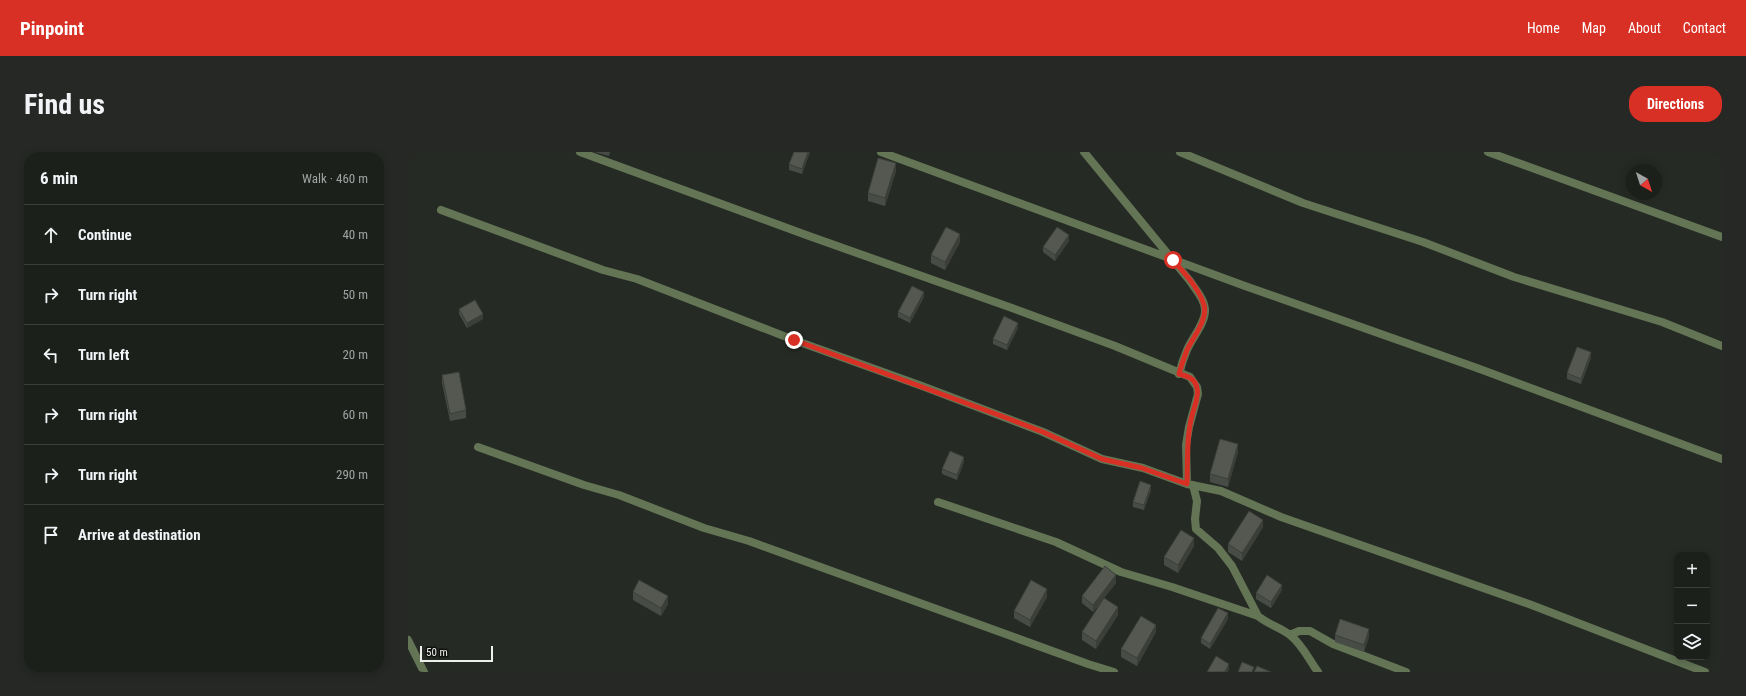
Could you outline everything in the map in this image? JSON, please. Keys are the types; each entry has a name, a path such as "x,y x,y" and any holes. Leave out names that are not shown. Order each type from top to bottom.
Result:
{"street":[{"path":"580,152 1115,346 1190,378 1197,386 1198,394 1189,427 1186,445 1190,485 1197,501 1195,519 1196,529 1218,548 1232,566 1258,616"},
{"path":"881,152 1173,260 1477,368 1722,459"},
{"path":"1084,152 1199,293 1205,312 1202,322 1186,351 1179,374"},
{"path":"1180,152 1303,204 1422,242 1514,277 1662,322 1722,346"},
{"path":"1488,152 1722,237"},
{"path":"441,210 603,270 637,279 808,345 922,386 1043,432 1102,459 1142,468 1190,485 1221,491 1288,520 1529,604 1705,672"},
{"path":"478,447 584,486 619,495 704,528 749,541 1088,664 1114,672"},
{"path":"938,502 1056,542 1121,572 1172,587 1258,616 1290,635 1299,644 1318,672"},
{"path":"1290,635 1299,631 1310,630 1333,644 1406,672"},
{"path":"408,640 424,672"}],"building":[{"path":"794,152 808,152 802,169 789,164"},
{"path":"878,158 896,163 885,198 868,193"},
{"path":"946,227 960,234 945,262 931,255"},
{"path":"1057,227 1069,235 1055,255 1043,247"},
{"path":"912,286 924,292 910,318 898,312"},
{"path":"475,300 483,314 467,323 459,309"},
{"path":"1004,316 1018,323 1007,345 993,339"},
{"path":"1577,347 1591,352 1581,379 1567,373"},
{"path":"459,372 466,410 450,414 442,375"},
{"path":"1220,439 1238,444 1228,479 1210,474"},
{"path":"950,451 964,457 957,475 942,469"},
{"path":"1140,481 1151,485 1144,505 1133,502"},
{"path":"1249,511 1263,520 1242,553 1228,544"},
{"path":"1181,530 1194,538 1178,565 1164,557"},
{"path":"1105,566 1116,575 1093,605 1082,596"},
{"path":"1267,575 1282,585 1271,602 1256,593"},
{"path":"639,580 668,596 661,608 633,592"},
{"path":"1031,580 1047,589 1030,620 1014,611"},
{"path":"1104,598 1118,607 1096,641 1082,632"},
{"path":"1218,608 1228,613 1210,644 1201,638"},
{"path":"1141,616 1156,625 1137,658 1121,649"},
{"path":"1340,619 1369,629 1364,645 1335,635"},
{"path":"1216,656 1229,664 1225,672 1207,672"},
{"path":"1242,662 1254,667 1252,672 1238,672"},
{"path":"1257,666 1271,672 1254,672"}],"route":[{"path":"794,340 874,368 1043,432 1102,459 1142,468 1187,484 1186,445 1192,413 1198,394 1197,386 1194,381 1179,374 1186,351 1202,322 1205,312 1199,293 1173,260"}]}
